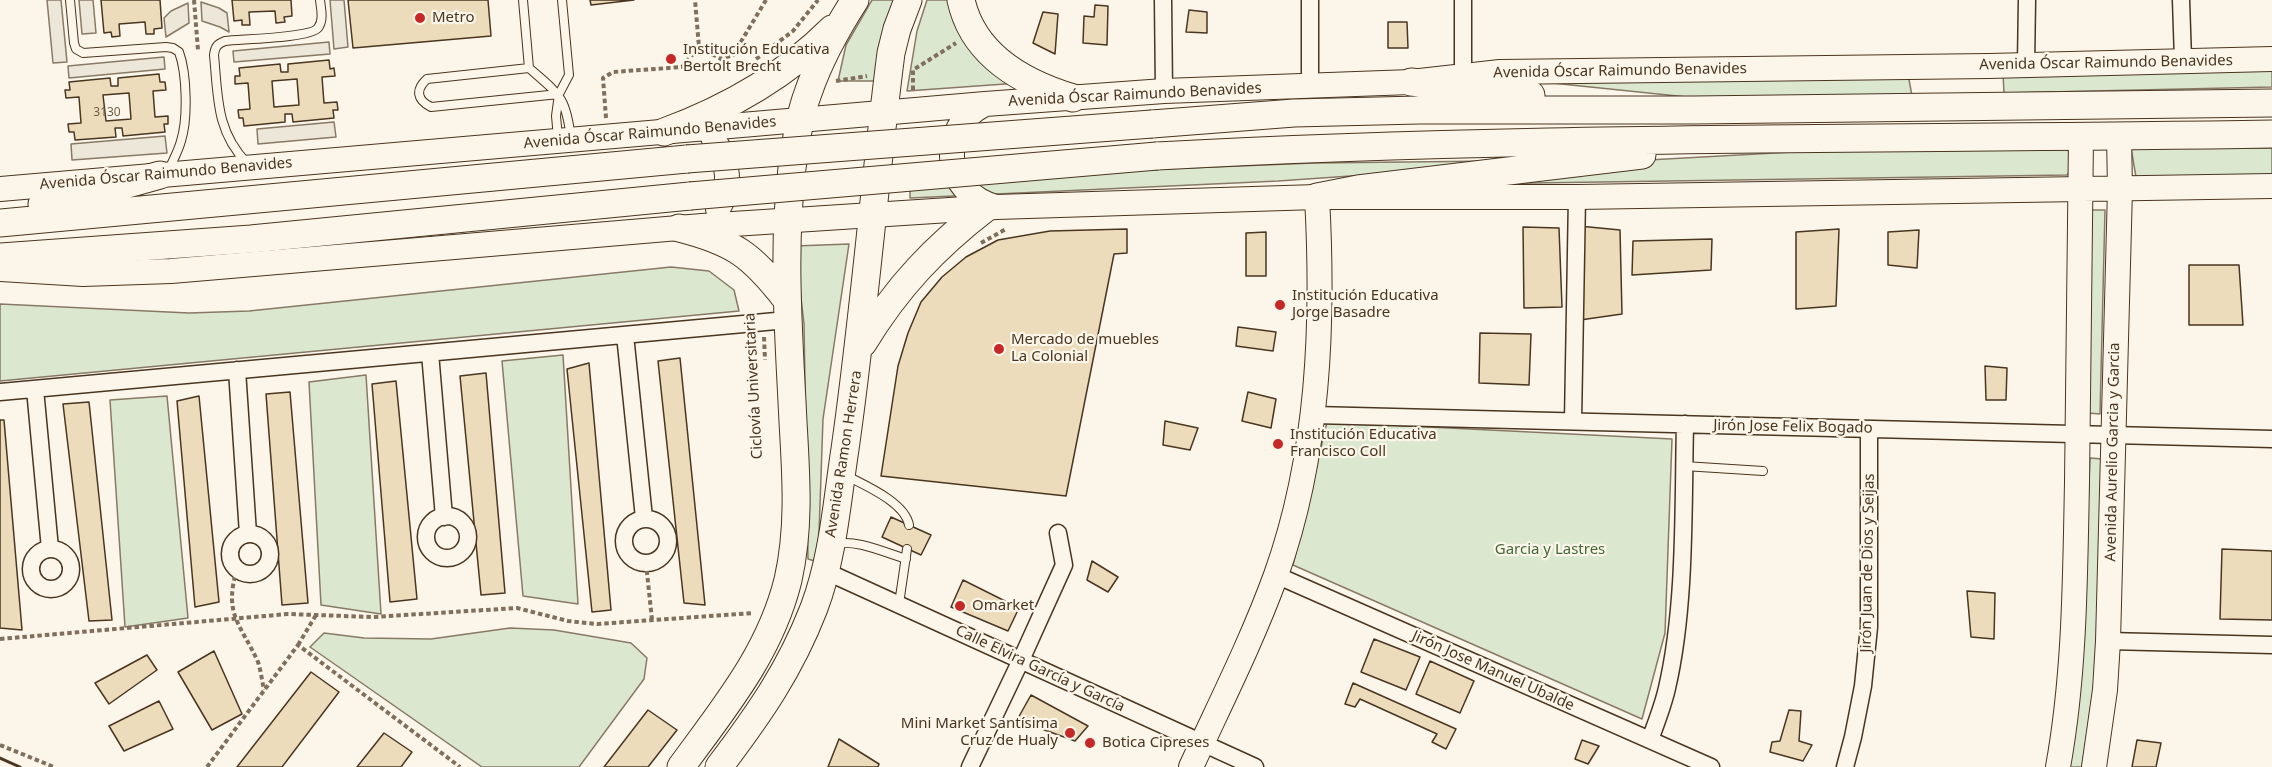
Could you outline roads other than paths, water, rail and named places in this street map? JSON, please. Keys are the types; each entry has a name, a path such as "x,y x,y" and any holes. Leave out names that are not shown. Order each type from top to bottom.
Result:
{"main road":[{"name":"Avenida Ramon Herrera","path":"719,767 777,687 799,644 815,605 827,560 860,349 884,114 901,71 897,29 908,0"},
{"path":"960,0 975,36 998,61 1035,85 1073,98"},
{"path":"681,767 752,669 773,626 790,570 796,526 796,485 778,314 787,220 800,121 811,84 849,9"},
{"path":"664,132 721,109 764,85 819,42 849,9"},
{"name":"Avenida Óscar Raimundo Benavides","path":"0,189 985,104 1164,91 1411,82 1500,72 2272,59"},
{"path":"1411,82 1694,110"},
{"name":"Avenida Óscar Raimundo Benavides","path":"0,223 687,159 1294,113 2272,103"},
{"path":"985,104 972,112 961,124 952,145 952,160 956,175 964,188 975,198 992,207"},
{"path":"691,227 714,215 723,201 727,177 722,153 700,129"},
{"path":"0,256 251,239 690,196 1157,156 1323,147 1735,139 2272,134"},
{"name":"Avenida Aurelio Garcia y Garcia","path":"2094,767 2105,690 2108,640 2120,189 2119,136"},
{"path":"2058,767 2072,669 2078,434 2081,137"},
{"path":"1317,197 1358,189 1637,156 1735,139"},
{"path":"0,209 88,195 163,175"},
{"path":"0,269 83,274 171,271 691,227 992,207 1317,197 1577,197 2272,186"},
{"path":"1191,767 1276,575 1290,529 1314,415 1320,277 1317,197"},
{"path":"860,349 884,310 918,267 947,238 992,207"},
{"path":"691,227 737,249 759,267 778,314"}],"street":[{"path":"1163,0 1164,91"},
{"path":"1310,0 1310,85"},
{"path":"1463,0 1463,76"},
{"path":"2026,64 2027,0"},
{"path":"2181,0 2183,60"},
{"path":"1572,422 1577,197"},
{"path":"0,392 624,335 778,314"},
{"path":"624,335 644,518"},
{"path":"430,352 444,517"},
{"path":"237,370 248,534"},
{"path":"35,389 50,549"},
{"name":"Jirón Jose Felix Bogado","path":"1314,415 2272,439"},
{"path":"1650,740 1667,689 1676,639 1681,576 1685,424"},
{"name":"Jirón Juan de Dios y Seijas","path":"1845,767 1863,686 1869,627 1869,429"},
{"path":"644,518 658,522 666,532 668,539 660,558 646,563 632,558 624,545 626,531 630,524 644,518"},
{"path":"970,767 1064,565 1058,533"},
{"path":"248,534 265,541 269,553 266,565 250,573 237,569 230,558 230,551 236,540 248,534"},
{"name":"Calle Elvira García y García","path":"827,560 899,604 1255,767"},
{"name":"Jirón Jose Manuel Ubalde","path":"1276,575 1711,767"},
{"path":"2108,640 2272,645"}],"lane":[{"path":"70,0 74,43 76,49 82,52 166,47 179,52 186,109 185,127 181,144 163,175"},
{"path":"251,166 228,140 222,124 215,48 219,43 225,41 308,34 320,26 322,19 320,0"},
{"path":"523,0 529,68 559,94 568,115 565,140"},
{"path":"562,0 569,75 559,94 556,116 565,140"},
{"path":"529,68 427,79 420,85 418,94 422,103 431,107 559,94"},
{"path":"1684,466 1763,471"},
{"path":"841,473 898,507 908,518 909,525"},
{"path":"827,560 838,543 852,543 906,560"},
{"path":"899,604 908,549"}],"place":[{"name":"Metro","path":"420,18"},
{"name":"Institución Educativa Bertolt Brecht","path":"671,59"},
{"name":"Institución Educativa Jorge Basadre","path":"1280,305"},
{"name":"Mercado de muebles La Colonial","path":"999,349"},
{"name":"Institución Educativa Francisco Coll","path":"1278,444"},
{"name":"Omarket","path":"960,606"},
{"name":"Mini Market Santísima Cruz de Hualy","path":"1070,733"},
{"name":"Botica Cipreses","path":"1090,743"}],"park label":[{"name":"Garcia y Lastres","path":"1550,550"}]}
